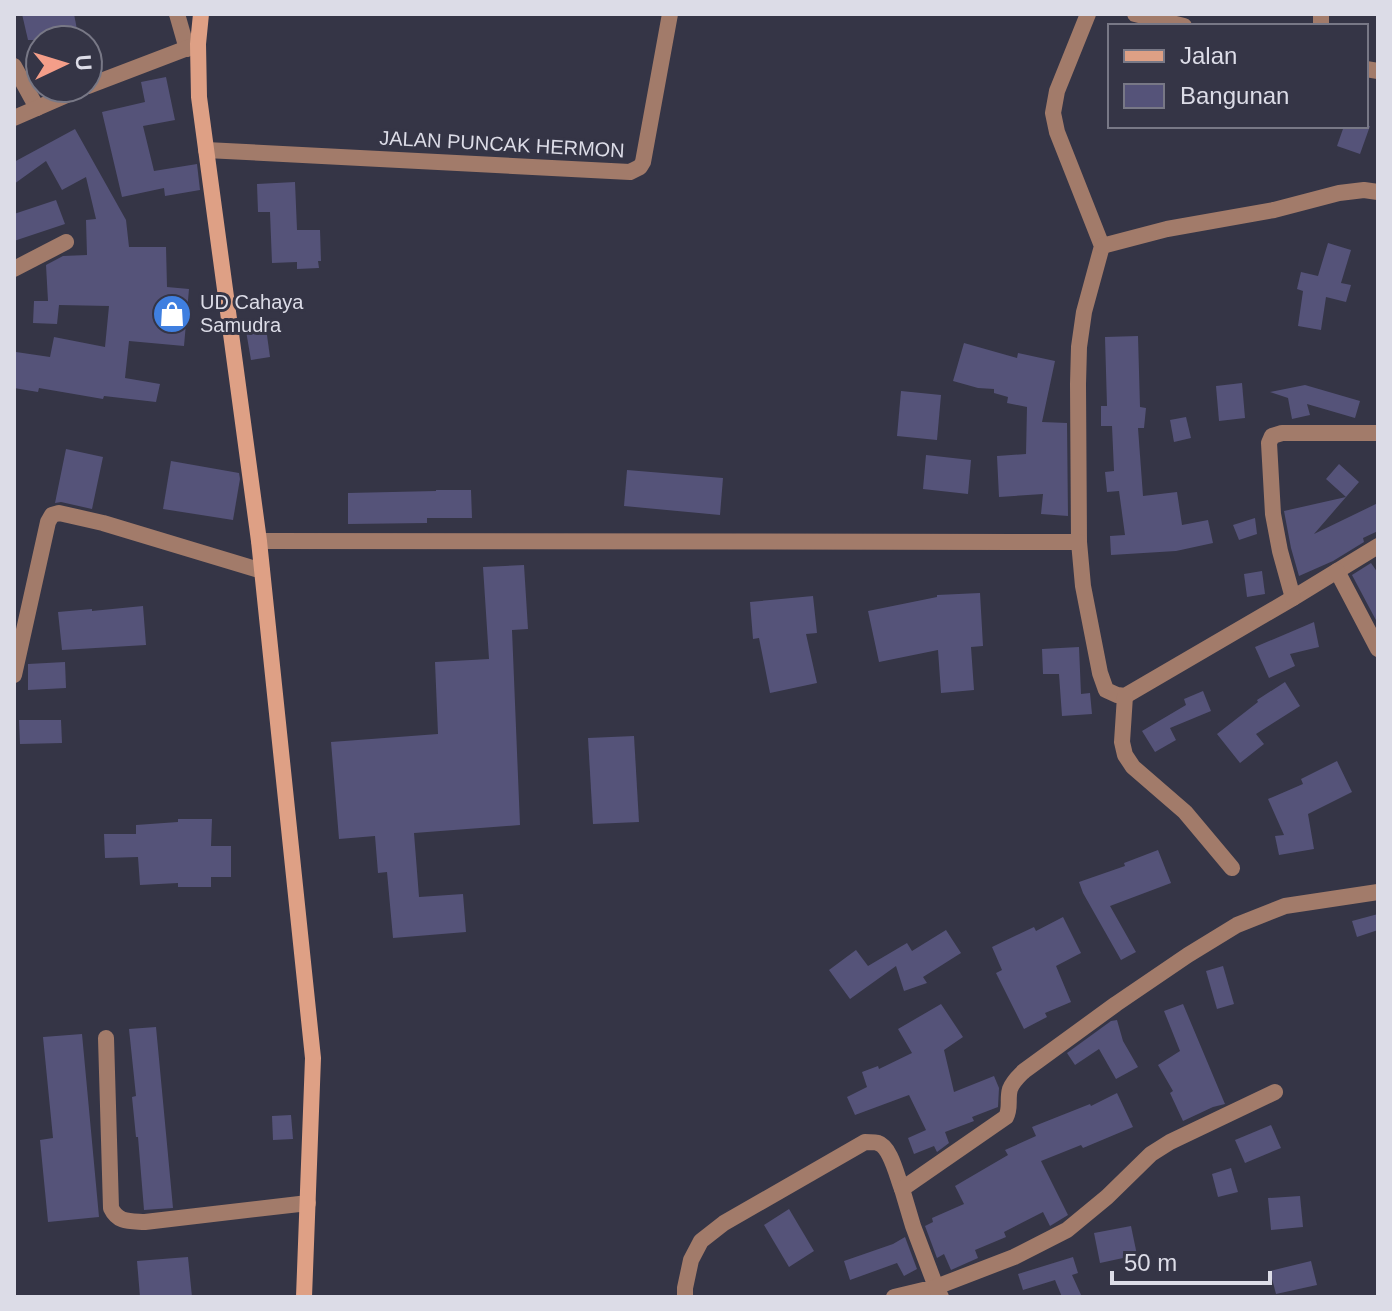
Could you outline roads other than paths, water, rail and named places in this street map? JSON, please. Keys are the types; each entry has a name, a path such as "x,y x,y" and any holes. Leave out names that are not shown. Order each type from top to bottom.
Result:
{"street":[{"path":"177,14 193,46 259,541 313,1058 304,1297"},
{"path":"193,46 201,14"},
{"name":"JALAN PUNCAK HERMON","path":"206,150 630,172 643,162 670,14"},
{"path":"1088,14 1057,91 1053,113 1057,132 1102,246 1084,312 1079,347 1079,542 1083,586 1106,690 1125,696 1378,546"},
{"path":"1135,14 1176,24"},
{"path":"104,80 193,46"},
{"path":"14,66 37,108"},
{"path":"14,118 46,104"},
{"path":"1102,246 1167,229 1274,210 1339,193 1378,192"},
{"path":"14,269 66,242"},
{"path":"1293,598 1273,514 1269,443 1272,436 1282,433 1378,433"},
{"path":"14,675 52,515 59,513 103,523 262,571"},
{"path":"259,541 1079,542"},
{"path":"1337,571 1378,649"},
{"path":"1125,696 1122,742 1125,755 1133,767 1185,812 1232,868"},
{"path":"902,1189 1006,1117 1009,1091 1024,1071 1188,955 1237,925 1285,906 1378,892"},
{"path":"106,1038 111,1208 115,1216 123,1221 145,1222 308,1203"},
{"path":"894,1297 939,1292 1067,1230 1151,1154 1275,1092"},
{"path":"685,1297 691,1260 701,1241 724,1223 865,1142 877,1142 891,1157 939,1292"}],"place":[{"name":"UD Cahaya Samudra","path":"172,314"}]}
